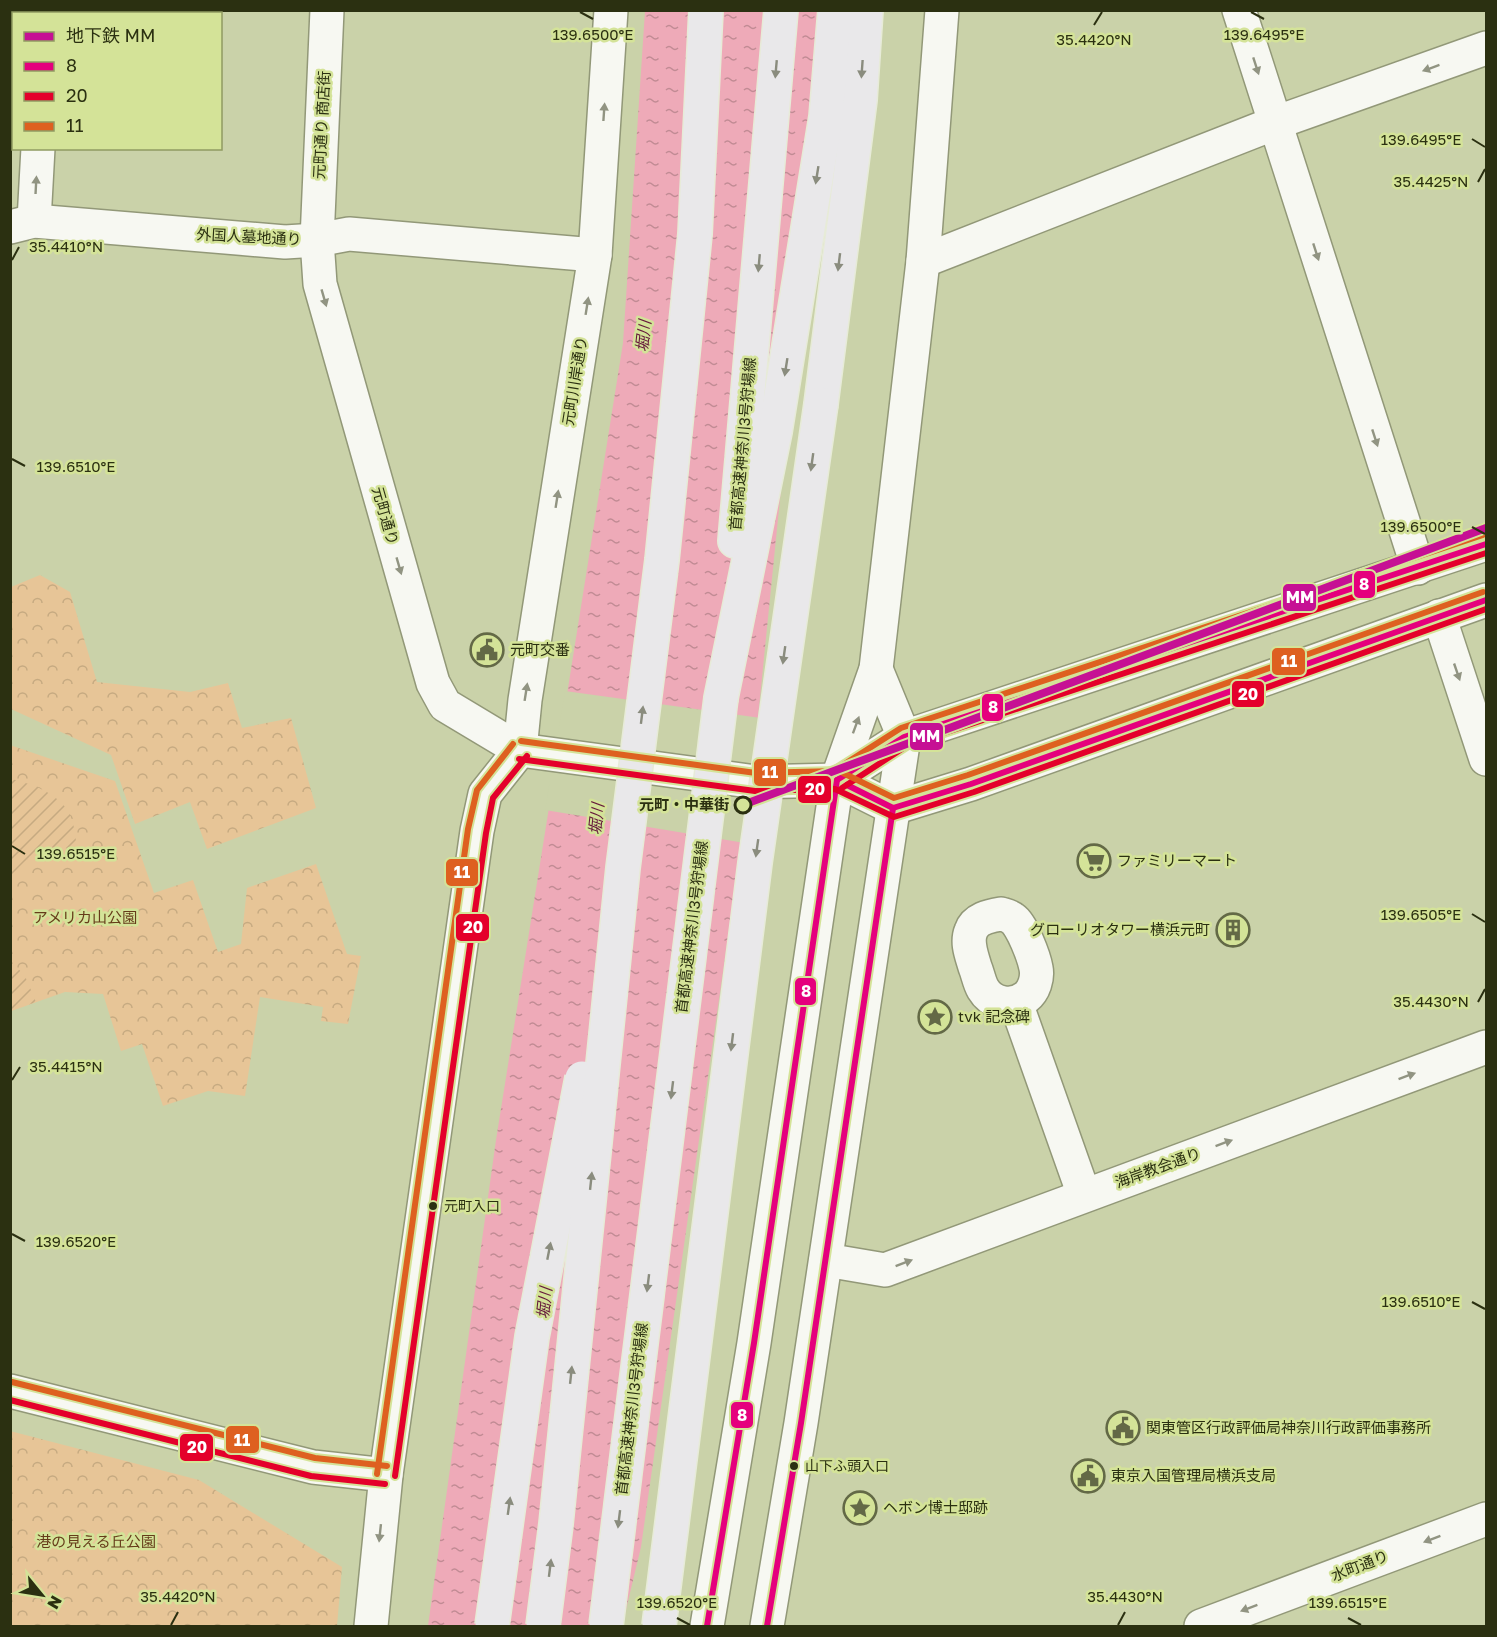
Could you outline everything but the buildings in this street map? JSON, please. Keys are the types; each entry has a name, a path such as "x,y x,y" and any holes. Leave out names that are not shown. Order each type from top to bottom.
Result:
{"highway":[{"path":"543,1626 557,1512 623,867 662,560 692,257 706,10"},
{"name":"首都高速神奈川3号狩場線","path":"606,1626 721,698 781,10"},
{"path":"721,698 777,420 826,117 835,10"},
{"path":"659,1626 755,863 820,404 860,100 866,10"},
{"path":"492,1626 532,1336 623,867"}],"street":[{"name":"元町通り 商店街","path":"317,240 327,10"},
{"name":"元町川岸通り","path":"520,750 525,700 595,255 611,10"},
{"path":"707,1626 754,1343 837,780 876,669 923,261 942,10"},
{"path":"1239,10 1418,567"},
{"path":"923,261 1275,123 1486,48"},
{"path":"22,224 38,150"},
{"name":"外国人墓地通り","path":"22,224 285,242 317,240 349,234 595,255"},
{"name":"元町通り","path":"317,240 320,284 433,683 445,705 520,750"},
{"path":"837,780 904,737 1486,544"},
{"path":"371,1626 386,1475 477,831 485,794 520,750 756,782 837,780 893,808 971,784 1486,600"},
{"path":"1439,616 1486,759"},
{"path":"766,1626 801,1423 904,737 876,669"},
{"path":"1016,1003 1084,1195"},
{"name":"海岸教会通り","path":"826,1260 885,1270 1486,1047"},
{"path":"10,1391 313,1467 386,1475"},
{"name":"水町通り","path":"1201,1626 1486,1519"}],"green space":[{"path":"40,575 70,592 97,682 190,692 228,683 242,728 291,718 316,808 207,849 190,802 135,824 111,755 11,709 11,587"},
{"name":"アメリカ山公園","path":"10,745 115,781 154,893 193,880 218,952 241,944 247,888 316,864 347,954 361,956 348,1024 321,1021 323,1007 260,997 245,1096 208,1091 163,1106 142,1044 121,1051 103,994 65,992 11,1011"},
{"path":"11,779 50,794 63,805 72,821 77,853 61,847 45,850 25,862 11,878"},
{"path":"10,960 25,976 36,1002 11,1011"},
{"name":"港の見える丘公園","path":"10,1431 199,1480 342,1567 337,1626 11,1626"}],"water":[{"name":"堀川","path":"645,11 834,11 803,271 755,747 641,1547 622,1626 428,1626 496,1140 623,343"}],"pier":[{"path":"565,691 761,718 745,843 545,810"}],"metro line":[{"name":"MM","path":"740,806 1486,528"}],"transit line":[{"name":"11","path":"832,772 901,728 1483,535"},
{"name":"8","path":"837,780 904,737 1486,544"},
{"name":"20","path":"842,788 908,745 1486,553"},
{"name":"11","path":"521,741 756,773 839,771 894,798 968,775 1483,592"},
{"name":"8","path":"847,785 893,808 971,784 1486,600"},
{"name":"20","path":"519,759 755,791 835,789 894,817 974,792 1486,609"},
{"name":"11","path":"377,1474 468,829 477,790 513,744"},
{"name":"20","path":"395,1476 486,833 493,798 527,756"},
{"name":"8","path":"707,1626 754,1343 837,780"},
{"name":"8","path":"767,1626 801,1423 893,808"},
{"name":"11","path":"12,1382 315,1458 387,1466"},
{"name":"20","path":"10,1400 311,1476 385,1484"}],"place":[{"name":"元町交番","path":"487,650"},
{"name":"元町・中華街","path":"743,805"},
{"name":"ファミリーマート","path":"1094,861"},
{"name":"グローリオタワー横浜元町","path":"1233,930"},
{"name":"tvk 記念碑","path":"935,1017"},
{"name":"元町入口","path":"433,1206"},
{"name":"関東管区行政評価局神奈川行政評価事務所","path":"1123,1428"},
{"name":"山下ふ頭入口","path":"794,1466"},
{"name":"東京入国管理局横浜支局","path":"1088,1476"},
{"name":"ヘボン博士邸跡","path":"860,1508"}]}
